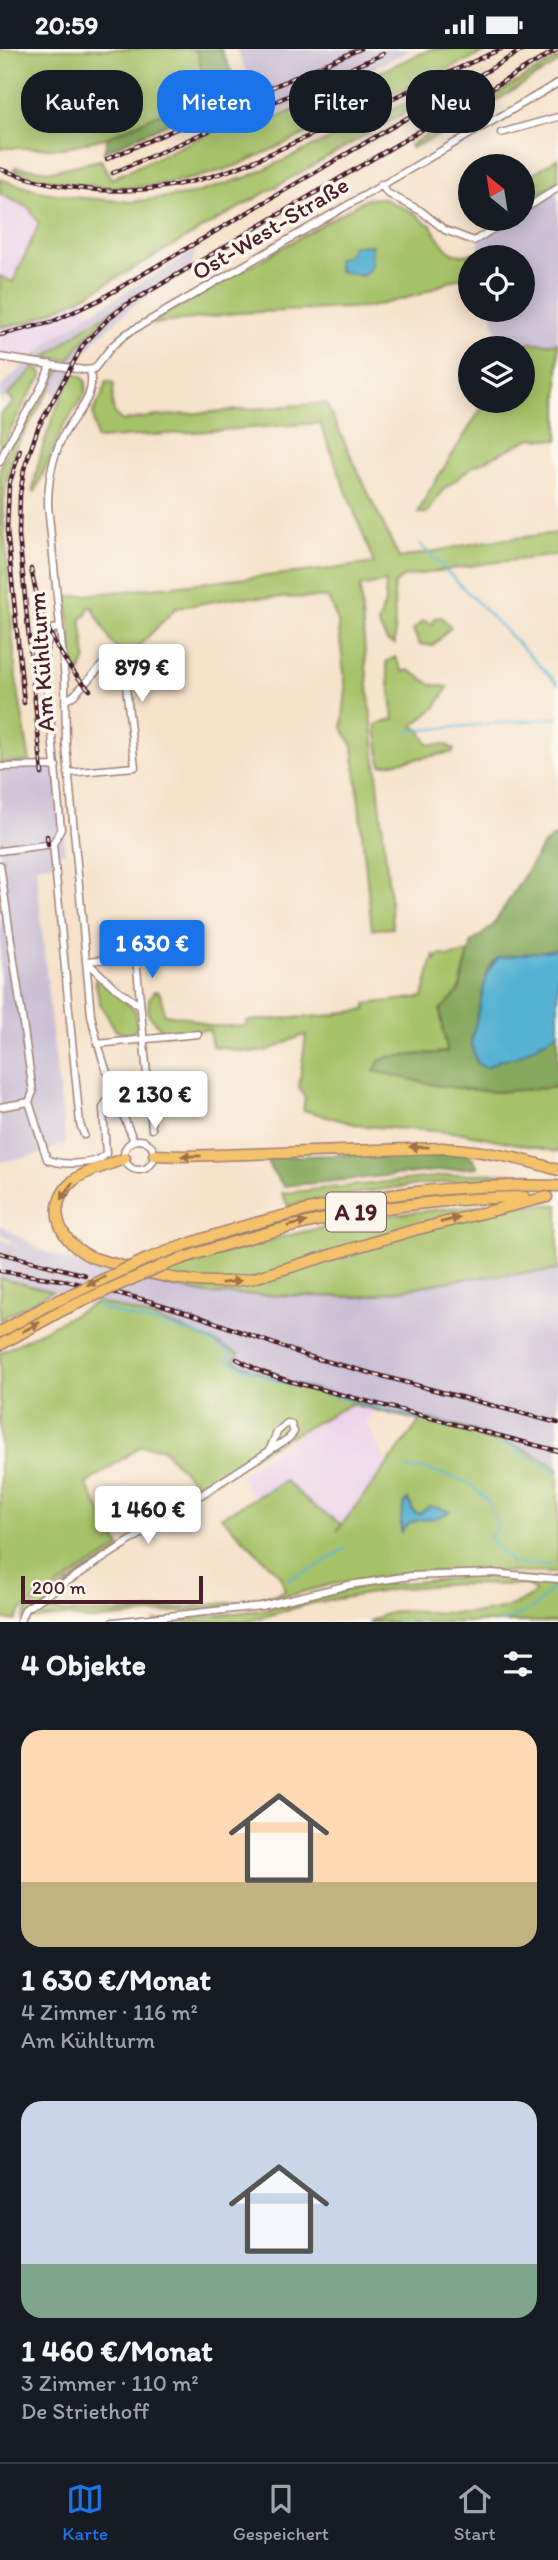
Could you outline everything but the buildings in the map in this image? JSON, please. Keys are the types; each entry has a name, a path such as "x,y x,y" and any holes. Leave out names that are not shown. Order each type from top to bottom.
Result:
{"highway":[{"path":"154,1154 184,1156 442,1147 512,1157 558,1170"},
{"path":"125,1159 82,1175 64,1190 58,1213 59,1225 64,1235 81,1253 94,1258 201,1283 235,1282 254,1278 414,1230 553,1197"},
{"name":"A 19","path":"0,1332 46,1306 146,1259 218,1233 335,1203 442,1189 558,1186"},
{"name":"A 19","path":"0,1345 63,1310 161,1266 258,1234 358,1211 442,1201 553,1197"}],"street":[{"name":"Ost-West-Straße","path":"90,370 94,369 126,334 558,83"},
{"path":"501,133 558,117"},
{"path":"382,184 387,193 421,211 445,229 474,241 490,231"},
{"path":"536,202 558,188"},
{"path":"0,358 90,370"},
{"path":"0,461 15,428 46,379 50,364"},
{"name":"Am Kühlturm","path":"90,370 90,395 62,439 48,489 68,773 91,1015 97,1044 134,1141"},
{"path":"59,628 52,629 44,652 61,829 53,844 80,1123 84,1135"},
{"path":"65,701 105,662 123,659 135,767 68,773"},
{"path":"0,767 55,765"},
{"path":"0,851 53,844"},
{"path":"0,865 33,1092 29,1102 47,1159 58,1163 96,1162 106,1154 103,1108 106,1102 116,1099"},
{"path":"86,961 167,954"},
{"path":"136,957 152,1129"},
{"path":"86,961 140,1006"},
{"path":"97,1044 198,1034"},
{"path":"0,1107 29,1102"},
{"path":"134,1141 148,1142 154,1154 151,1164 143,1169 133,1168 125,1159 125,1150 134,1141"},
{"path":"20,1622 21,1613 25,1609 270,1449"},
{"path":"113,1622 248,1608 349,1585 411,1576 493,1573 558,1579"}],"shaded area":[{"path":"236,49 413,49 370,70 289,70 289,109 275,116 275,70 246,70"},
{"path":"558,191 558,343 535,343 535,336 497,336 494,322 535,322 535,245 479,245 478,242 496,231 536,231 536,205"},
{"path":"0,194 29,208 83,297 89,314 31,358 0,353"},
{"path":"196,250 190,270 138,302 98,337 81,359 59,398 48,389 88,335 107,317 155,285 93,321 65,342 35,367 0,403 0,387 51,341 89,314"},
{"path":"59,761 65,852 58,853 58,863 36,866 66,1144 36,1155 0,1162 0,763"},
{"path":"0,1225 45,1252 85,1266 208,1294 362,1297 461,1279 558,1270 558,1469 481,1433 274,1379 233,1359 239,1354 204,1335 147,1315 0,1278 0,1239 20,1248 0,1233"},
{"path":"350,1406 374,1410 366,1423 388,1465 341,1524 315,1507 286,1481 254,1498 239,1475 299,1434"}],"green space":[{"path":"0,49 192,49 198,52 201,70 157,70 157,115 143,121 143,70 21,70 21,133 117,133 63,148 0,148"},
{"path":"192,49 221,49 230,70 201,70 198,53"},
{"path":"431,49 492,49 446,70 406,70 406,88 392,95 392,70 384,70"},
{"path":"558,58 558,63 495,101 495,95"},
{"path":"406,103 406,112 392,120 392,110"},
{"path":"289,112 289,133 308,133 238,165 181,181 99,187 71,184 14,170 15,167 51,171 101,160 111,179 209,133 275,133 275,119"},
{"path":"157,115 157,128 104,152 108,137 117,133 143,133 143,121"},
{"path":"342,133 369,133 83,297 29,322 0,327 0,276 13,282 39,224 29,208 0,194 0,179 38,191 131,202 193,194 250,176"},
{"path":"430,133 443,133 411,148 410,145"},
{"path":"558,158 558,182 536,195 536,171"},
{"path":"382,198 415,213 431,225 442,244 458,255 458,278 418,295 370,307 237,313 154,324 165,315 366,199"},
{"path":"126,302 88,335 69,360 45,358 86,327"},
{"path":"535,343 558,343 558,440 531,438 472,467 443,490 427,513 418,513 478,413 535,413"},
{"path":"35,367 42,373 42,377 27,398 0,450 0,414 13,404 13,400 7,396"},
{"path":"56,370 61,370 15,448 6,483 3,510 16,679 30,762 0,763 0,469 8,448"},
{"path":"73,372 86,382 85,394 63,427 35,492 33,491 44,445"},
{"path":"106,381 114,383 113,409 123,421 326,403 399,558 482,542 558,533 558,555 403,577 394,585 395,644 387,641 378,624 385,602 386,582 360,587 393,928 372,929 353,746 342,728 346,690 338,622 328,598 238,597 176,608 135,650 120,652 111,642 93,608 88,607 87,615 81,618 86,659 80,673 74,672 67,597 374,563 320,423 96,439 93,412 103,394"},
{"path":"441,617 451,627 433,646 419,644 413,630 423,621 433,624 435,618"},
{"path":"395,657 403,672 409,670 431,684 448,687 436,707 413,726 420,730 428,744 446,745 454,749 453,752 381,765 376,725 394,719 386,662"},
{"path":"558,834 558,949 498,958 492,963 487,973 471,1043 486,1068 500,1060 516,1056 558,1033 558,1087 496,1092 440,1086 374,1071 379,1061 388,1057 447,1052 440,1010 459,991 472,942 492,927 543,845"},
{"path":"469,952 459,991 441,1010 447,1052 388,1057 374,1071 440,1086 496,1092 558,1087 558,1152 463,1133 362,1126 303,1110 305,1098 299,1088 306,1035 269,1050 241,1051 212,1046 209,1029 165,1034 148,1014 149,999 154,991 159,992 162,998 164,1014 186,1017 210,1026 246,1026 247,1021 337,1015 366,1010 366,1004 423,997 434,954 435,960 441,954 448,957"},
{"path":"98,978 135,1010 137,1029 128,1034 116,1031 100,1004 95,980"},
{"path":"469,1154 478,1167 284,1186 271,1170 267,1157"},
{"path":"531,1173 532,1179 471,1180 410,1186 288,1206 282,1193 463,1174"},
{"path":"507,1204 558,1205 558,1270 461,1279 362,1297 208,1294 145,1281 233,1250 323,1227 414,1212"},
{"path":"0,1278 52,1291 0,1320"},
{"path":"97,1302 152,1317 205,1337 239,1354 233,1360 274,1379 421,1420 424,1418 476,1432 543,1459 558,1469 558,1573 444,1571 401,1574 333,1584 237,1606 90,1620 66,1616 23,1620 27,1610 124,1548 127,1550 46,1602 45,1608 60,1612 85,1613 149,1611 263,1598 285,1591 281,1576 221,1517 285,1481 315,1507 341,1524 337,1531 420,1421 351,1404 258,1453 201,1490 162,1448 141,1446 86,1484 120,1547 22,1609 15,1621 0,1618 0,1353"},
{"path":"466,1577 537,1579 558,1585 558,1622 367,1622 399,1611 471,1613 506,1608 536,1592 527,1585 457,1584 402,1588 313,1603 245,1622 153,1622 262,1610 360,1587"}],"water":[{"path":"372,245 371,268 362,276 339,271 337,260 350,254 352,246"},
{"path":"558,949 558,1033 516,1057 500,1060 486,1068 477,1063 471,1043 487,973 498,958"},
{"path":"408,1499 413,1511 419,1514 430,1506 450,1511 444,1515 412,1522 401,1532 402,1510"}],"waterway":[{"path":"420,544 558,684"},
{"path":"409,731 558,718"},
{"path":"96,1306 194,1333 230,1352 232,1354 227,1360 276,1381 498,1440 558,1473"},
{"path":"408,1469 422,1468 467,1482 488,1501 498,1527 489,1538 512,1563 552,1565"},
{"path":"288,1579 315,1568 344,1549"},
{"path":"501,1622 530,1609 552,1588"},
{"path":"396,1622 408,1622"}],"railway":[{"path":"107,159 360,49"},
{"path":"0,169 65,186 97,190 160,188 192,182 256,160 501,49"},
{"path":"0,335 52,322 99,300 524,49"},
{"path":"42,774 19,535 20,495 24,469 38,428 83,345 110,317 126,305 558,49"},
{"path":"113,173 383,54"},
{"path":"20,450 9,485 7,530 24,703"},
{"path":"31,569 44,619 58,649 67,664 90,690"},
{"path":"47,836 48,845"},
{"path":"0,1253 85,1275"},
{"path":"0,1271 68,1281 149,1301 307,1356 558,1423"},
{"path":"237,1359 262,1372 289,1381 558,1451"}]}
